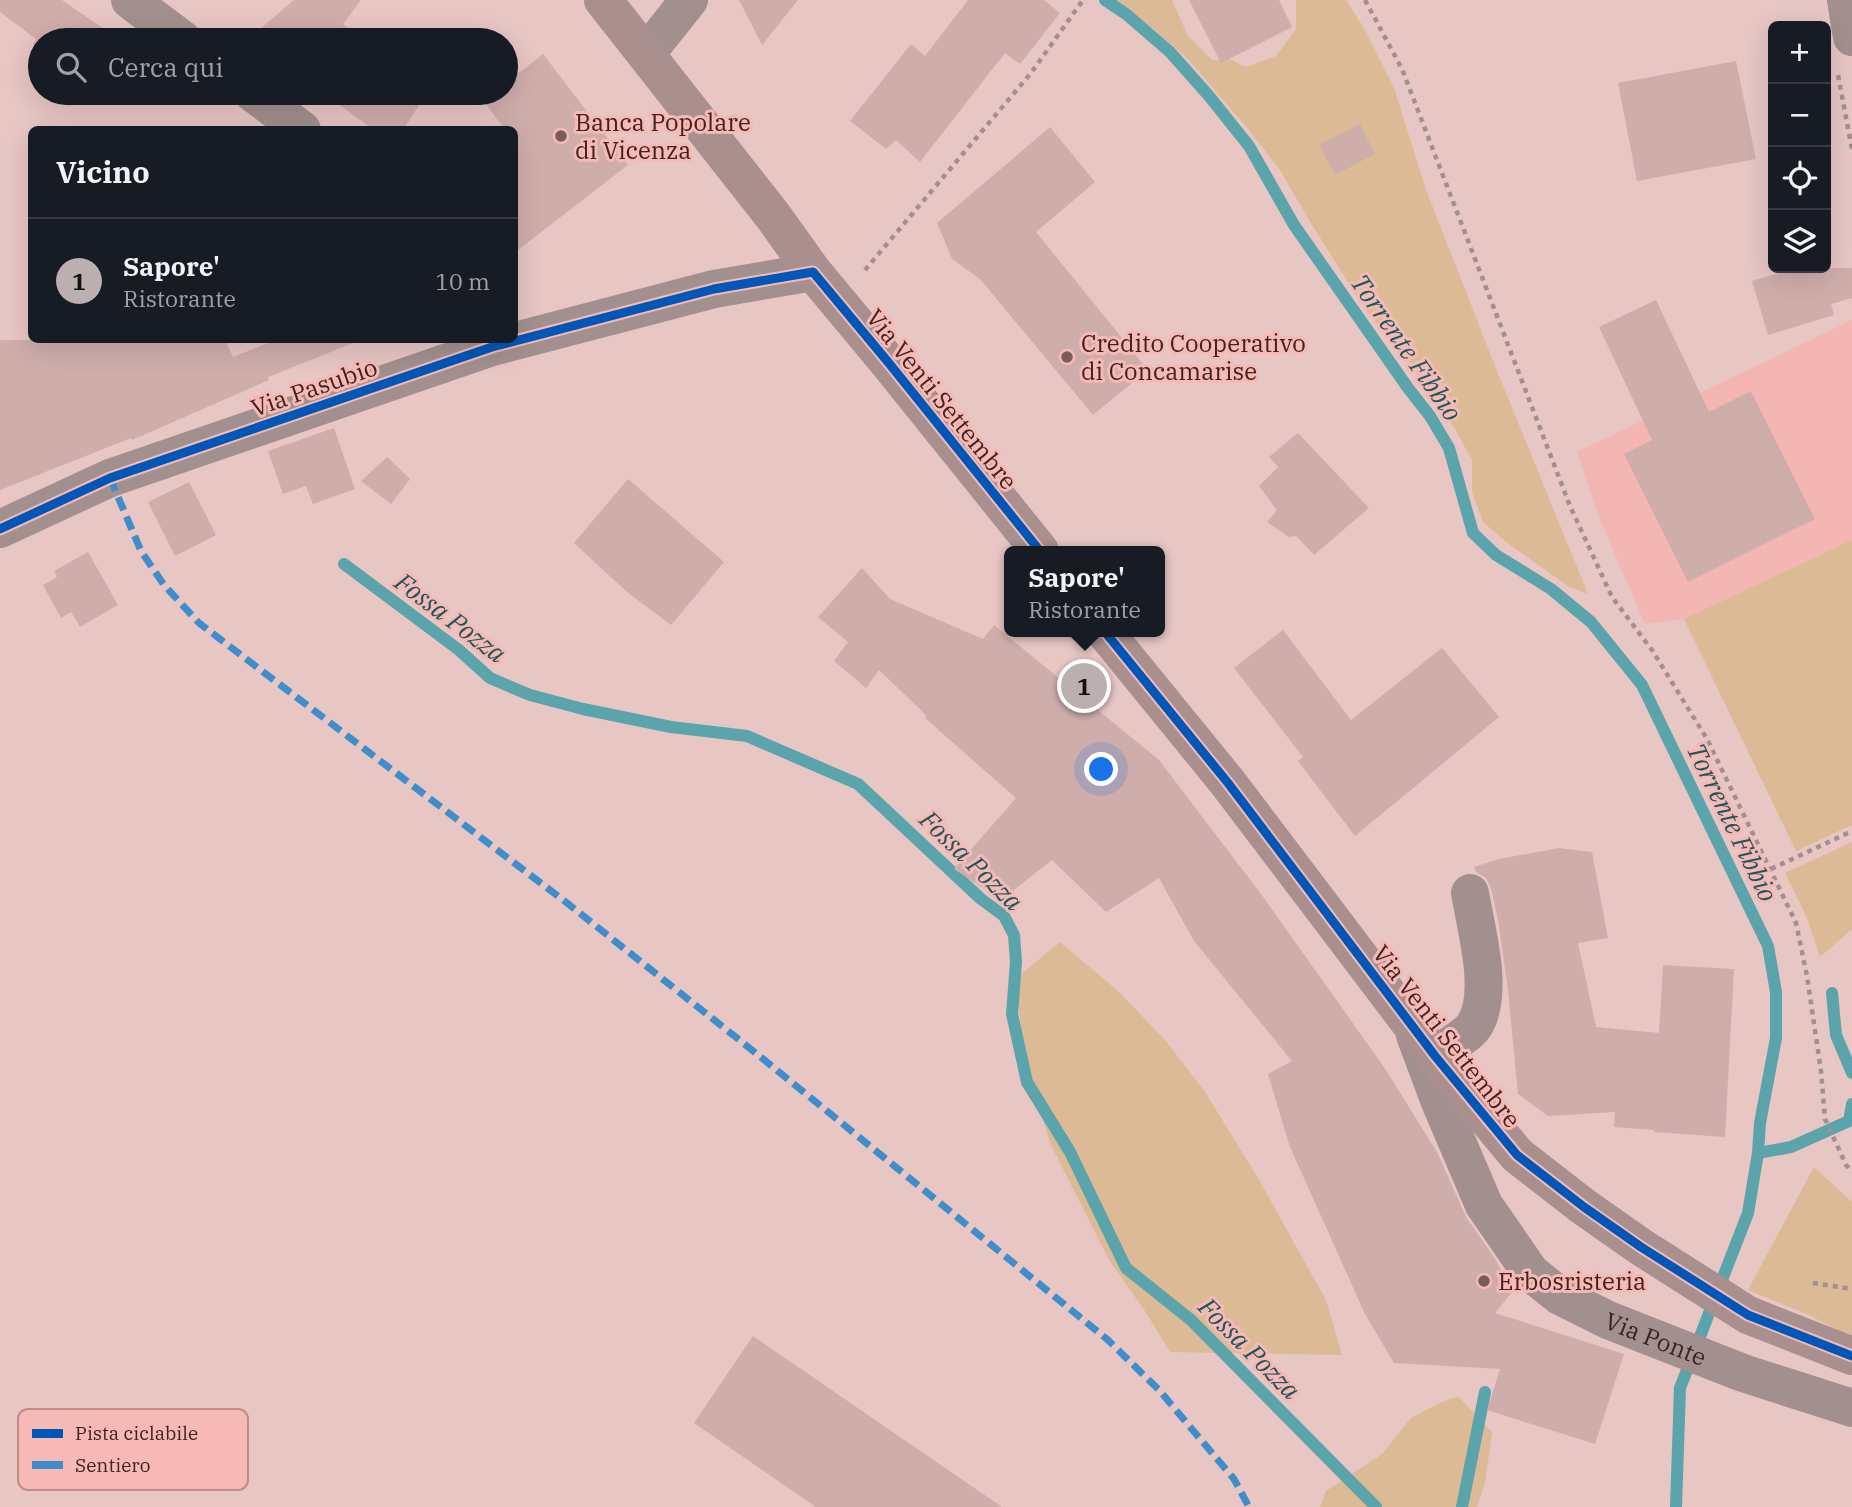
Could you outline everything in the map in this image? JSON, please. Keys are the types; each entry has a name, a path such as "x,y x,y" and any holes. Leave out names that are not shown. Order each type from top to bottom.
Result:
{"main road":[{"name":"Via Venti Settembre","path":"603,0 773,216 813,272 1036,546"},
{"name":"Via Venti Settembre","path":"1109,637 1228,783 1435,1056 1517,1155 1641,1247 1748,1315 1852,1356"}],"street":[{"path":"130,0 167,28"},
{"path":"646,54 689,0"},
{"path":"1846,0 1852,37"},
{"path":"269,105 297,126"},
{"name":"Via Pasubio","path":"518,336 713,289 813,272"},
{"name":"Via Pasubio","path":"0,529 110,478 491,343"},
{"path":"1435,1056 1473,1028 1480,1012 1485,980 1470,892"},
{"name":"Via Ponte","path":"1412,1026 1483,1205 1531,1273 1560,1296 1608,1320 1743,1373 1852,1408"}],"path":[{"path":"864,270 1031,73 1083,0"},
{"path":"1365,0 1402,69 1570,506 1612,597 1652,650 1707,739 1796,923 1820,1059 1825,1119 1846,1165 1852,1172"},
{"path":"1771,869 1852,831"},
{"path":"1813,1283 1852,1289"}],"shaded area":[{"path":"1113,0 1172,0 1188,36 1212,60 1230,59 1246,67 1276,56 1296,29 1296,0 1346,0 1394,88 1425,187 1588,594 1568,586 1506,542 1483,522 1472,492 1472,460 1455,429 1414,370 1365,309 1280,170 1186,57"},
{"path":"1852,320 1852,540 1684,619 1645,624 1600,520 1577,452"},
{"path":"1852,540 1852,825 1796,851 1684,619"},
{"path":"1852,842 1852,929 1820,957 1807,918 1785,873"},
{"path":"1060,942 1118,991 1166,1041 1205,1092 1258,1178 1326,1300 1342,1355 1170,1352 1109,1260 1050,1143 1025,1058 1015,979"},
{"path":"1814,1167 1852,1202 1852,1338 1811,1316 1748,1290"},
{"path":"1458,1396 1492,1432 1485,1483 1477,1507 1320,1507 1326,1491 1382,1454 1411,1418"}],"building":[{"path":"0,0 62,0 103,28 28,28 28,33 0,12"},
{"path":"294,0 361,0 343,24 348,28 261,28"},
{"path":"739,0 798,0 762,45"},
{"path":"968,0 1044,0 1060,13 1020,64 1005,53 920,162 896,140 886,149 850,121 911,44 925,56"},
{"path":"1189,0 1279,0 1292,27 1221,63"},
{"path":"543,54 628,165 518,250 518,126 502,126 487,105 518,105 518,74"},
{"path":"1736,61 1756,159 1637,181 1618,83"},
{"path":"340,105 419,105 406,126 368,126"},
{"path":"1360,124 1375,154 1335,175 1319,145"},
{"path":"1050,127 1095,182 1036,232 1148,370 1093,415 980,279 952,259 937,223"},
{"path":"1831,268 1852,268 1852,298 1831,304 1834,315 1768,335 1752,281 1779,273 1831,273"},
{"path":"1656,300 1709,412 1751,391 1815,519 1688,582 1624,454 1652,440 1599,327"},
{"path":"0,340 28,340 28,343 226,343 233,357 268,343 353,343 268,377 269,380 132,440 131,438 0,490"},
{"path":"334,428 355,489 313,504 306,486 283,494 268,451"},
{"path":"1298,433 1369,508 1314,555 1296,536 1289,537 1267,522 1277,510 1259,486 1278,467 1269,457"},
{"path":"387,457 410,479 391,504 361,481"},
{"path":"628,479 724,562 671,625 627,592 574,543"},
{"path":"189,482 216,535 175,556 148,502"},
{"path":"88,552 118,605 80,627 71,612 61,618 43,585 57,577 54,571"},
{"path":"862,568 890,599 983,639 994,625 1004,633 1004,637 1009,637 1159,760 1264,898 1386,1070 1438,1154 1466,1217 1494,1257 1513,1291 1495,1313 1624,1354 1595,1444 1487,1410 1500,1369 1394,1363 1365,1314 1290,1147 1268,1074 1292,1061 1194,941 1159,878 1106,912 1052,860 1001,900 954,869 1016,798 925,718 927,716 879,670 866,688 834,661 848,642 818,617"},
{"path":"1283,630 1351,720 1442,648 1499,717 1355,836 1298,761 1303,757 1234,668"},
{"path":"1559,848 1592,852 1608,938 1578,943 1596,1027 1659,1033 1663,965 1734,969 1725,1137 1614,1127 1615,1112 1548,1116 1518,1094 1498,920 1491,888 1486,878 1476,872 1474,867 1499,859"},
{"path":"753,1336 1002,1507 816,1507 694,1423"}],"waterway":[{"name":"Torrente Fibbio","path":"1105,0 1126,14 1170,52 1249,146 1294,225 1430,416 1449,448 1473,533 1496,555 1551,589 1591,622 1642,685 1768,946 1776,992 1776,1038 1760,1123 1758,1153 1748,1213 1680,1388 1676,1507"},
{"name":"Fossa Pozza","path":"344,564 459,650 490,678 530,695 583,709 671,727 747,736 858,784 981,899 1004,916 1014,935 1016,962 1012,1014 1027,1082 1070,1152 1126,1268 1191,1320 1376,1507"},
{"name":"Torrente Fibbio","path":"1832,993 1836,1035 1852,1073"},
{"name":"Torrente Fibbio","path":"1758,1153 1791,1147 1849,1121 1852,1104"},
{"path":"1462,1507 1485,1392"}],"marked path":[{"path":"110,478 141,551 164,585 199,623 567,903 1108,1340 1159,1390 1234,1479 1249,1507"}],"cycle path":[{"path":"518,340 714,289 813,272 1036,546"},
{"path":"0,529 110,478 507,343"},
{"path":"1109,637 1228,783 1435,1056 1517,1155 1641,1247 1748,1315 1852,1356"}],"place":[{"name":"Banca Popolare di Vicenza","path":"561,136"},
{"name":"Credito Cooperativo di Concamarise","path":"1067,357"},
{"name":"Sapore'","path":"1084,686"},
{"name":"Erbosristeria","path":"1484,1281"}]}
